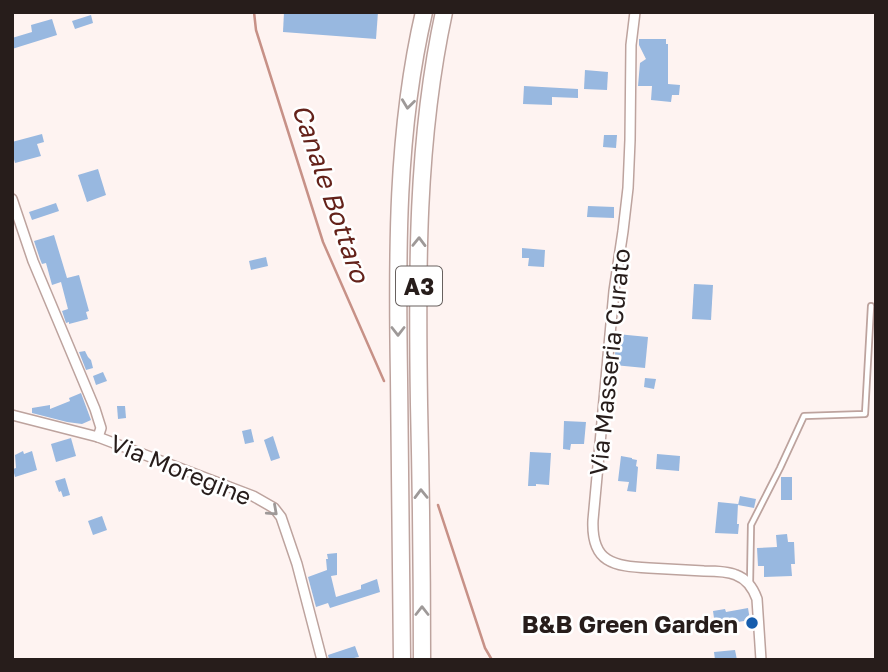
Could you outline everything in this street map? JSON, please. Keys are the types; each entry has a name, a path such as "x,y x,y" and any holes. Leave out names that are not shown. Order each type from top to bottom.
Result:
{"highway":[{"path":"412,69 416,12"},
{"name":"A3","path":"401,660 397,250 402,158 412,69 424,12"},
{"name":"A3","path":"422,660 418,335 420,215 422,158 428,104 444,12"}],"street":[{"name":"Via Masseria Curato","path":"635,12 631,45 628,188 607,358 592,531 594,542 604,557 620,566 727,573 737,575 750,585"},
{"path":"12,199 33,261 95,409 101,428 98,437"},
{"name":"Via Moregine","path":"12,415 98,437 253,496 274,508 281,517 297,564 322,660"},
{"path":"750,585 757,599 761,660"}],"lane":[{"path":"750,585 751,525 804,416 865,414 872,306"}],"building":[{"path":"284,12 378,12 376,39 283,32"},
{"path":"91,15 93,23 75,29 72,21"},
{"path":"52,19 57,35 12,49 12,38 32,32 31,25"},
{"path":"639,39 666,39 668,84 680,85 679,95 672,95 671,102 651,100 652,86 638,86 640,63 646,59"},
{"path":"585,70 608,72 607,90 584,89"},
{"path":"524,86 578,89 578,98 552,97 552,105 523,104"},
{"path":"42,134 44,142 37,144 41,156 15,163 12,142"},
{"path":"604,135 617,135 616,148 603,147"},
{"path":"98,169 106,195 87,202 78,175"},
{"path":"56,203 59,211 32,220 29,212"},
{"path":"588,206 614,207 614,218 587,217"},
{"path":"54,235 67,278 79,275 89,311 86,312 88,319 66,323 62,311 68,309 61,282 52,285 46,263 42,264 34,241"},
{"path":"522,248 545,250 544,267 528,266 529,258 522,258"},
{"path":"266,257 268,266 251,270 249,261"},
{"path":"694,284 713,285 711,320 692,319"},
{"path":"617,334 648,337 645,368 614,365"},
{"path":"85,351 93,368 86,370 79,352"},
{"path":"103,372 107,381 96,385 93,376"},
{"path":"645,378 656,379 654,389 644,387"},
{"path":"81,393 91,420 82,424 32,413 32,408 50,405 50,409"},
{"path":"117,406 125,406 126,418 118,419"},
{"path":"564,421 586,422 584,444 571,444 570,450 563,449"},
{"path":"251,429 254,442 245,444 242,431"},
{"path":"273,436 280,458 271,461 264,440"},
{"path":"71,438 76,456 56,462 51,444"},
{"path":"23,451 24,454 32,451 37,470 15,477 15,455"},
{"path":"530,452 551,453 549,485 528,486"},
{"path":"657,454 680,456 679,471 656,469"},
{"path":"621,456 637,460 636,492 627,491 629,482 618,481"},
{"path":"781,477 792,477 792,500 781,500"},
{"path":"65,478 70,495 63,497 55,481"},
{"path":"740,496 756,499 754,508 738,505"},
{"path":"718,502 738,504 738,534 715,533"},
{"path":"102,516 107,530 93,535 88,521"},
{"path":"787,534 788,542 794,542 795,564 791,564 792,576 764,577 764,566 758,566 757,548 777,547 776,535"},
{"path":"337,553 337,575 331,576 336,597 361,589 361,585 377,579 380,592 330,608 328,603 316,607 308,577 327,570 327,554"},
{"path":"748,608 750,620 732,623 734,631 713,634 713,611 725,609 726,612"},
{"path":"355,646 359,657 354,658 355,660 329,660 328,655"},
{"path":"735,650 737,660 715,660 714,652"}],"waterway":[{"name":"Canale Bottaro","path":"254,12 256,30 323,242 384,381"},
{"name":"Canale Bottaro","path":"438,505 485,648 492,660"}],"place":[{"name":"B&B Green Garden","path":"752,623"}]}
